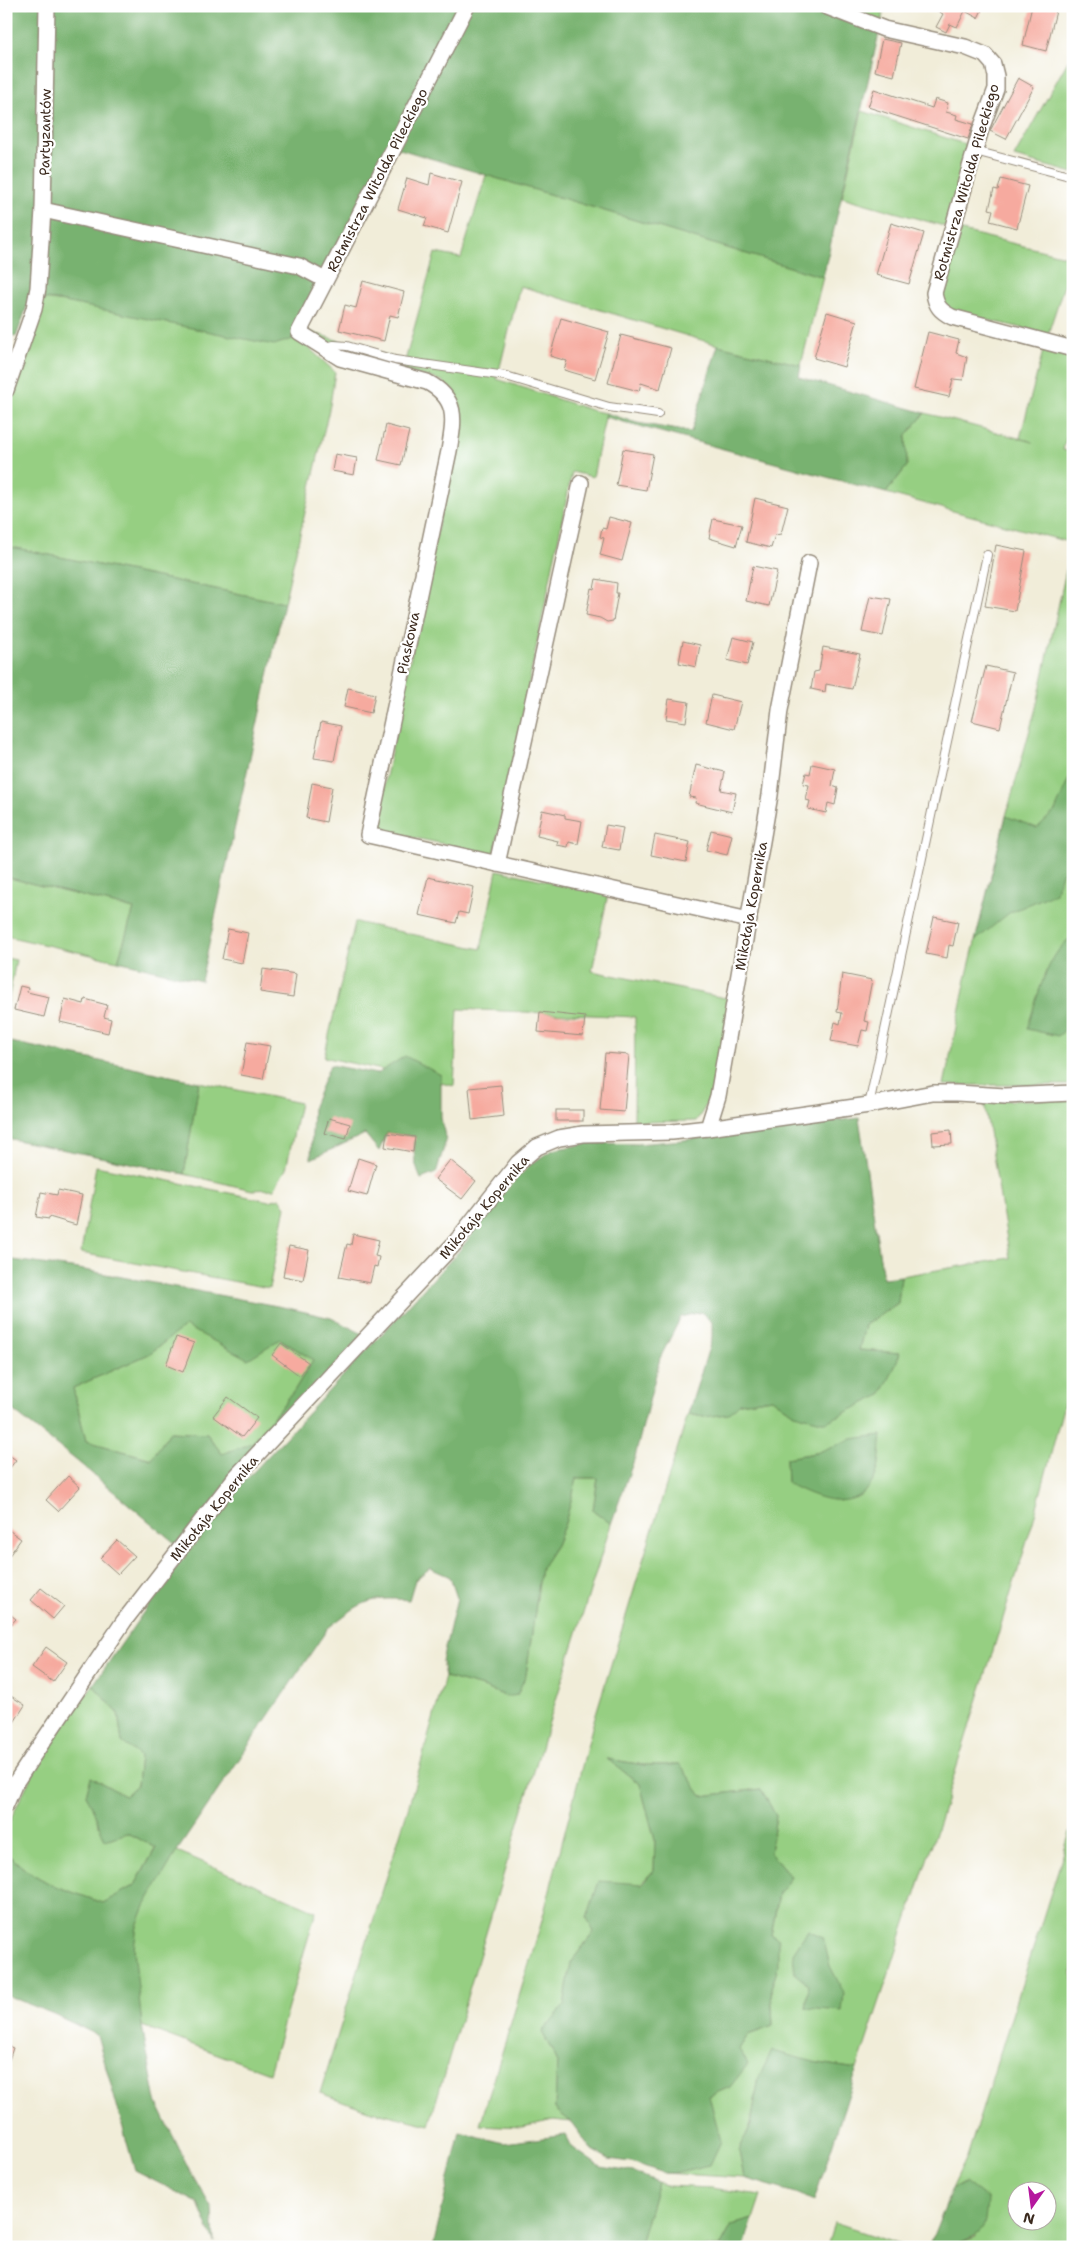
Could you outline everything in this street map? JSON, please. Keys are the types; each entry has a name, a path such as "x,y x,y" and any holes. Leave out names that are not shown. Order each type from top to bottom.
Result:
{"street":[{"name":"Partyzantów","path":"6,390 34,309 38,288 43,210 47,6"},
{"name":"Rotmistrza Witolda Pileckiego","path":"43,210 298,266 325,280 467,6"},
{"name":"Rotmistrza Witolda Pileckiego","path":"825,6 884,29 965,47 985,55 993,64 996,76 996,89 975,151 934,293 936,304 942,312 952,317 1073,348"},
{"name":"Piaskowa","path":"325,280 299,332 322,348 351,362 427,382 437,387 447,398 454,411 449,451 368,835 497,864"},
{"path":"581,483 497,864 749,920"},
{"name":"Mikołaja Kopernika","path":"6,1804 14,1785 30,1759 124,1621 234,1479 455,1243 518,1163 537,1147 559,1138 583,1134 672,1132 708,1128 718,1096 770,795 780,710 810,563"},
{"path":"708,1128 869,1106 908,1097 933,1094 957,1093 1006,1096 1073,1092"}],"lane":[{"path":"975,151 1073,177"},
{"path":"322,348 334,345 347,346 395,360 497,374 601,405 658,414"},
{"path":"869,1106 987,555"}],"green space":[{"path":"6,6 810,6 879,33 823,277 390,146 293,339 274,345 55,300 30,298 16,337 6,333"},
{"path":"835,6 885,6 881,24"},
{"path":"1073,52 1073,173 1014,157"},
{"path":"862,111 971,146 947,227 842,197"},
{"path":"486,175 823,277 801,365 718,345 520,286 497,379 594,411 606,413 593,477 572,472 494,854 375,830 461,415 443,381 351,358 304,330 405,361 435,253 461,258"},
{"path":"958,230 1073,258 1048,334 979,318 952,310 945,304 941,296"},
{"path":"43,299 295,335 335,372 330,405 284,603 6,546 6,412 35,333"},
{"path":"718,345 801,365 799,377 925,413 906,436 907,466 886,493 605,417 606,413 637,423 691,432"},
{"path":"1044,347 1073,357 1073,414 1063,450 1073,452 1073,1085 944,1085 966,979 1006,816 1037,704 1072,543 886,493 907,466 906,436 925,413 1033,442 1020,438"},
{"path":"6,546 284,603 201,981 118,961 134,909 6,877"},
{"path":"1073,769 1073,862 1062,874 1055,893 1009,913 975,941 1006,816 1037,828 1055,811"},
{"path":"497,870 608,894 592,971 730,999 716,1078 705,1108 696,1121 634,1122 635,1017 458,1009 454,1086 324,1057 355,922 481,949"},
{"path":"6,877 134,909 118,961 6,936"},
{"path":"1073,936 1073,1023 1058,1036 1027,1029 1049,966 1064,944"},
{"path":"6,958 16,960 6,1013"},
{"path":"6,1041 199,1082 184,1174 6,1138"},
{"path":"405,1056 441,1075 441,1118 446,1141 436,1173 421,1179 415,1158 415,1137 387,1133 379,1151 365,1134 311,1159 313,1106 330,1065 377,1074"},
{"path":"199,1082 300,1103 286,1169 274,1189 252,1190 184,1174"},
{"path":"1073,1099 1073,1370 1033,1522 939,1824 857,2069 818,2063 759,2077 751,2124 739,2151 744,2178 664,2173 687,2170 709,2096 730,2087 739,2049 748,2035 773,2026 771,1988 778,1966 771,1936 779,1893 791,1877 770,1852 776,1816 761,1789 702,1796 680,1765 644,1765 608,1759 640,1784 655,1840 654,1870 594,1932 571,1962 565,2006 542,2032 557,2060 555,2109 571,2122 553,2120 523,2127 480,2125 541,1924 594,1720 688,1414 704,1417 740,1403 772,1398 794,1414 900,1353 859,1350 865,1325 898,1303 901,1276 1010,1258 984,1101","holes":["816,1453 787,1483 786,1458"]},
{"path":"859,1118 883,1278 901,1276 898,1303 865,1325 859,1350 900,1353 881,1395 826,1422 794,1414 772,1398 740,1403 729,1414 704,1417 688,1414 712,1338 712,1322 701,1312 681,1317 660,1358 635,1457 611,1524 593,1510 598,1478 577,1478 565,1523 556,1545 541,1568 526,1675 517,1695 508,1697 483,1687 445,1677 442,1661 457,1598 450,1577 430,1568 415,1580 409,1600 383,1599 357,1607 328,1628 177,1851 145,1906 137,1926 134,1949 142,2026 156,2101 188,2167 212,2209 214,2242 198,2203 135,2171 97,2035 56,2015 6,1995 6,1853 27,1871 52,1885 103,1903 135,1885 156,1848 128,1833 105,1840 86,1795 91,1777 125,1796 137,1785 140,1756 122,1742 118,1713 93,1685 161,1587 245,1481 459,1251 503,1194 531,1164 552,1150 590,1143 637,1144 684,1140"},
{"path":"96,1166 269,1201 280,1198 286,1207 269,1288 81,1253"},
{"path":"6,1259 79,1269 288,1308 331,1318 363,1334 176,1544 77,1461 6,1405","holes":["185,1326 248,1359 280,1339 313,1360 294,1391 252,1443 222,1454 207,1434 170,1432 151,1459 86,1441 73,1388 149,1354"]},
{"path":"185,1326 280,1339 313,1360 294,1391 252,1443 222,1454 207,1434 170,1432 152,1459 86,1441 73,1388 149,1354"},
{"path":"882,1435 877,1472 867,1489 858,1496 847,1500 822,1498 787,1483 786,1458 816,1453 851,1439"},
{"path":"577,1478 598,1478 593,1510 611,1524 540,1751 429,2125 368,2110 320,2093 409,1805 445,1677 483,1687 508,1697 526,1675 541,1568 556,1545 565,1523"},
{"path":"93,1685 118,1713 122,1742 140,1755 137,1785 125,1796 91,1777 86,1795 95,1809 98,1825 128,1833 156,1847 135,1885 103,1903 52,1885 27,1871 6,1853 6,1830 43,1754"},
{"path":"607,1759 644,1765 680,1765 702,1796 761,1789 776,1816 770,1852 791,1877 779,1893 771,1935 778,1939 778,1966 771,1988 773,2026 748,2035 739,2049 748,2064 730,2087 709,2096 721,2141 710,2165 673,2173 664,2173 631,2162 609,2159 591,2149 571,2122 555,2109 557,2060 542,2032 564,2006 571,1962 594,1932 587,1918 599,1881 642,1884 654,1870 655,1840 640,1784"},
{"path":"1073,1823 1073,2247 956,2247 954,2245 976,2237 965,2182 952,2189 967,2157"},
{"path":"177,1851 316,1911 269,2073 142,2026 134,1962 137,1926 149,1897"},
{"path":"808,1930 823,1937 830,1966 844,1993 842,2011 806,2008 809,1985 795,1974 793,1953"},
{"path":"772,2051 818,2063 857,2069 814,2201 795,2193 744,2178 739,2151 751,2124 759,2077"},
{"path":"460,2132 504,2143 566,2135 572,2147 600,2167 633,2172 658,2182 639,2247 433,2247"},
{"path":"658,2182 668,2186 711,2188 761,2195 753,2219 732,2225 720,2247 639,2247"},
{"path":"965,2182 987,2199 982,2230 973,2237 954,2244 956,2247 942,2247 931,2242 952,2189"},
{"path":"753,2219 744,2247 720,2247 732,2225"},
{"path":"834,2223 907,2247 827,2247"}],"building":[{"path":"934,6 979,6 983,8 978,18 965,11 957,27 950,24 946,32 936,27 943,14 933,8"},
{"path":"1032,6 1057,7 1046,51 1023,45"},
{"path":"882,39 901,43 894,76 875,71"},
{"path":"1018,78 1034,87 1006,139 990,131"},
{"path":"874,89 932,108 935,99 948,103 946,112 957,115 956,119 973,124 968,139 868,107"},
{"path":"431,173 462,182 448,233 424,226 427,218 398,209 407,178 429,185"},
{"path":"1001,179 1028,186 1017,228 990,221 993,210 989,209 994,189 998,190"},
{"path":"891,223 924,233 909,284 876,275"},
{"path":"363,281 404,292 398,317 390,315 384,341 339,330 345,305 356,308"},
{"path":"827,312 857,321 844,367 814,358"},
{"path":"561,318 609,332 595,379 564,370 567,361 550,356"},
{"path":"928,332 959,340 956,353 967,357 963,380 953,379 949,397 914,389"},
{"path":"621,335 671,348 660,389 641,383 639,391 608,383"},
{"path":"386,425 409,431 401,465 378,460"},
{"path":"623,449 653,454 646,490 616,485"},
{"path":"335,454 357,458 354,475 332,471"},
{"path":"755,498 788,506 781,534 775,535 771,548 746,542"},
{"path":"609,517 632,523 622,561 600,555 604,538 600,537 602,528 606,529"},
{"path":"713,519 742,525 736,546 709,538"},
{"path":"996,545 1026,551 1015,611 985,606"},
{"path":"753,566 777,571 769,606 746,601"},
{"path":"596,579 617,583 616,593 618,593 613,621 607,622 600,618 586,615 591,588 594,589"},
{"path":"870,596 891,599 883,636 862,632"},
{"path":"733,637 753,642 747,665 727,660"},
{"path":"683,641 700,645 696,667 679,663"},
{"path":"823,647 860,654 852,689 826,684 825,692 811,689 814,672 819,671"},
{"path":"986,666 1013,672 1000,728 972,721"},
{"path":"348,688 375,694 371,713 344,707"},
{"path":"712,695 741,702 734,729 706,722"},
{"path":"669,699 689,702 686,722 666,719"},
{"path":"321,722 341,726 334,761 314,758"},
{"path":"812,764 835,769 832,786 838,788 835,805 828,803 826,813 808,809 810,801 806,800 809,785 803,784 806,773 810,774"},
{"path":"696,765 725,772 721,790 736,793 732,812 695,803 696,798 689,797"},
{"path":"312,783 332,787 326,822 306,818"},
{"path":"542,810 565,815 565,818 582,821 578,844 569,842 568,847 557,845 558,841 537,836"},
{"path":"606,825 623,828 619,850 602,847"},
{"path":"711,830 732,835 727,855 706,850"},
{"path":"655,835 690,842 686,862 651,855"},
{"path":"428,877 474,887 468,914 459,912 456,923 419,915"},
{"path":"934,917 958,922 953,946 949,945 947,958 926,954"},
{"path":"228,929 248,933 242,963 222,959"},
{"path":"263,969 296,974 293,997 260,992"},
{"path":"842,974 872,980 864,1021 869,1022 867,1031 862,1030 858,1046 831,1041 835,1022 840,1024 842,1013 837,1012"},
{"path":"20,986 28,988 27,992 49,997 44,1017 14,1010"},
{"path":"65,999 84,1004 85,999 107,1005 104,1017 111,1019 108,1033 60,1022"},
{"path":"540,1012 585,1017 583,1036 538,1032"},
{"path":"247,1042 270,1046 263,1079 241,1075"},
{"path":"605,1053 629,1055 624,1112 600,1110"},
{"path":"501,1085 504,1116 472,1120 469,1088"},
{"path":"556,1110 583,1110 583,1121 556,1121"},
{"path":"329,1118 350,1124 346,1139 324,1133"},
{"path":"951,1130 952,1144 933,1145 932,1132"},
{"path":"387,1133 415,1137 413,1152 385,1147"},
{"path":"358,1158 376,1164 367,1196 348,1191"},
{"path":"450,1160 476,1181 462,1199 435,1179"},
{"path":"58,1190 82,1195 76,1225 49,1217 49,1219 36,1217 41,1192 57,1195"},
{"path":"353,1234 379,1240 375,1256 379,1257 377,1267 374,1266 370,1283 339,1277 347,1244 351,1245"},
{"path":"289,1246 309,1250 303,1280 283,1276"},
{"path":"176,1337 194,1343 183,1372 166,1365"},
{"path":"281,1343 309,1363 300,1376 272,1355"},
{"path":"228,1397 257,1418 242,1437 213,1416"},
{"path":"6,1453 16,1460 6,1473"},
{"path":"68,1476 80,1487 58,1511 46,1500"},
{"path":"6,1528 21,1539 6,1560"},
{"path":"117,1540 135,1556 118,1574 100,1558"},
{"path":"41,1588 64,1606 53,1619 31,1600"},
{"path":"6,1611 16,1619 6,1630"},
{"path":"46,1647 67,1662 53,1682 32,1667"},
{"path":"6,1693 25,1705 13,1724 6,1720"},
{"path":"6,2045 13,2048 7,2066 6,2066"}]}
